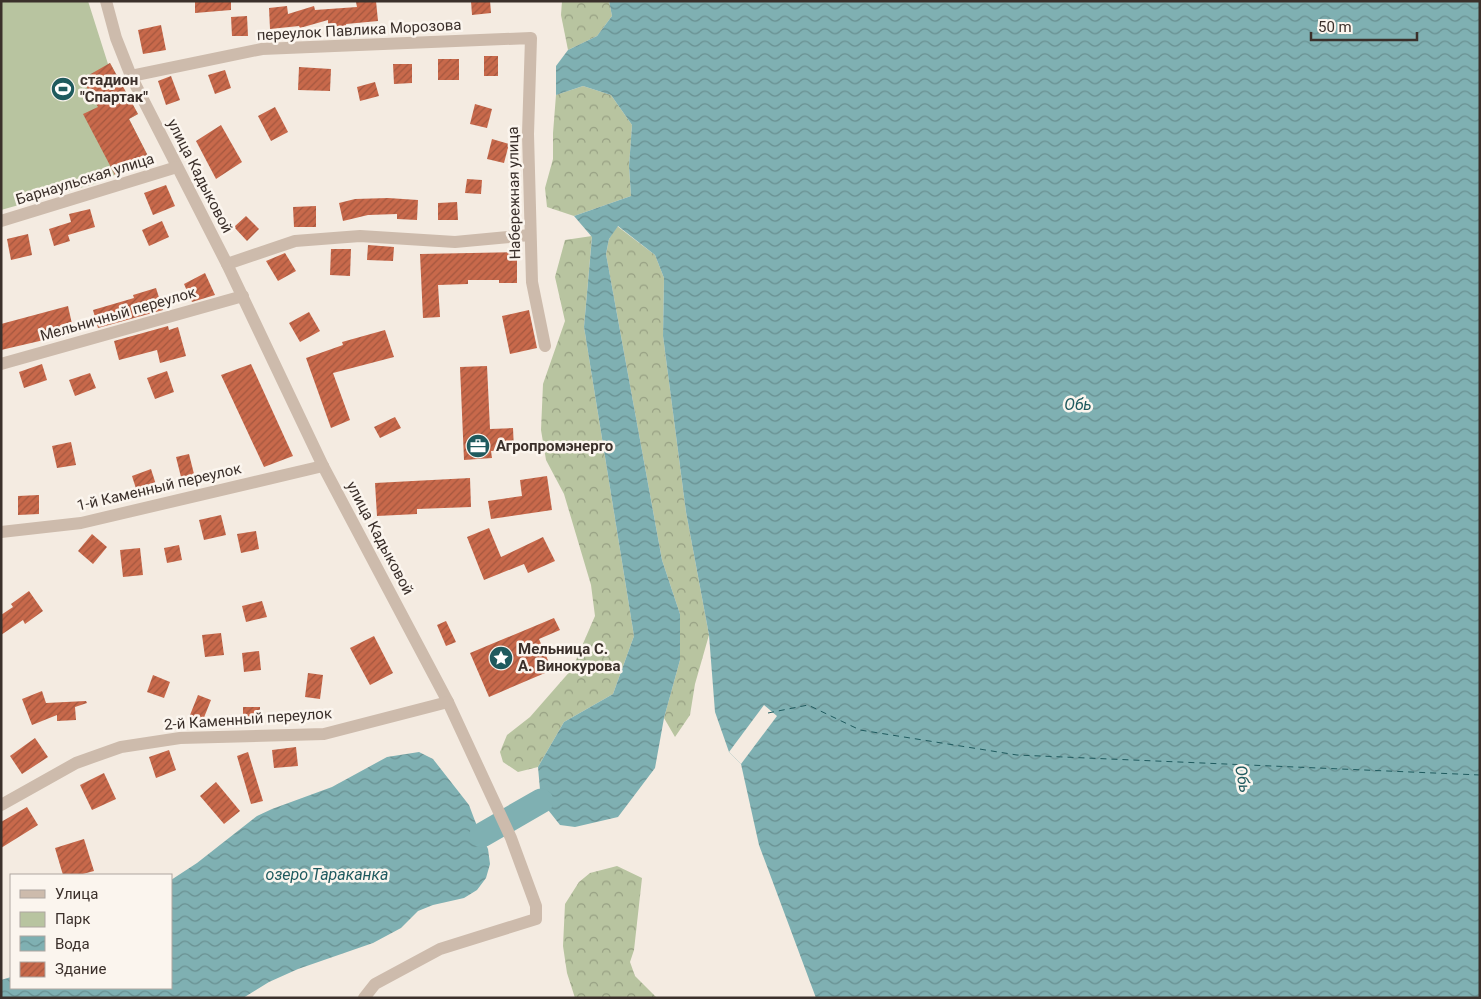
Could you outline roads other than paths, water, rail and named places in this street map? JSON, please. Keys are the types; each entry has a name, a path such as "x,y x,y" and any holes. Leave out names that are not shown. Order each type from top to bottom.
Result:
{"street":[{"name":"улица Кадыковой","path":"106,1 116,38 131,76 243,296 323,466 448,702 511,838 536,906 536,919 440,949 375,984 364,998"},
{"name":"переулок Павлика Морозова","path":"131,76 262,49 532,38"},
{"name":"Набережная улица","path":"532,38 528,134 530,235 532,282 545,346"},
{"name":"Барнаульская улица","path":"1,221 177,168"},
{"path":"227,264 295,241 360,236 455,242 530,235"},
{"name":"Мельничный переулок","path":"1,364 243,296"},
{"name":"1-й Каменный переулок","path":"1,532 81,523 323,466"},
{"name":"2-й Каменный переулок","path":"1,805 76,763 121,748 180,738 324,734 448,702"}],"water":[{"name":"Обь","path":"609,1 1480,1 1480,998 816,998 759,845 741,764 729,752 715,712 709,635 686,512 663,336 664,278 655,255 618,226 609,239 606,254 662,560 680,614 680,660 664,718 655,768 618,817 575,827 560,825 541,801 538,767 564,722 613,694 634,636 584,327 592,237 574,216 631,196 629,166 632,125 611,95 583,86 556,95 556,66 568,50 597,36 612,16"},
{"name":"озеро Тараканка","path":"419,752 433,759 469,805 488,849 490,864 486,878 477,890 464,898 433,905 418,911 401,928 373,943 298,969 269,982 243,998 1,998 1,980 10,977 10,989 172,989 172,879 197,863 257,816 332,787 387,757"}],"waterway":[{"path":"482,835 541,801"}],"place":[{"name":"стадион \"Спартак\"","path":"63,89"},
{"name":"Агропромэнерго","path":"478,446"},
{"name":"Мельница С. А. Винокурова","path":"501,658"}]}
